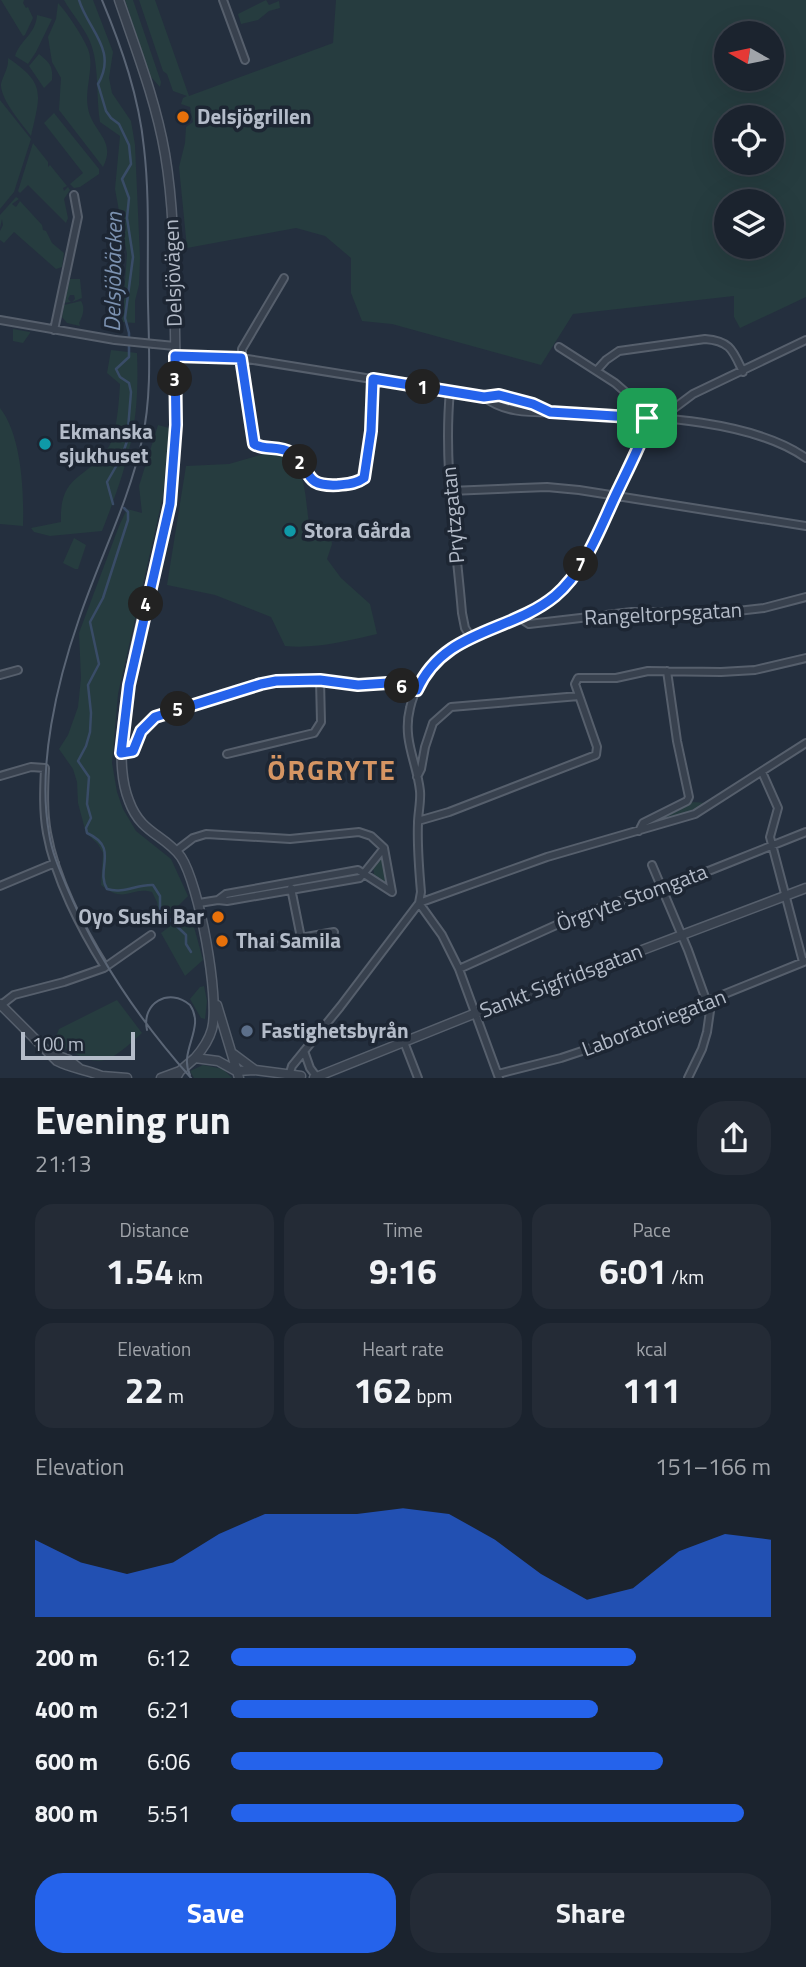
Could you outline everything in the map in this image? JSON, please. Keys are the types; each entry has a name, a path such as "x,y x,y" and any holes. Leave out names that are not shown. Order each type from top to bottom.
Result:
{"street":[{"name":"Delsjövägen","path":"119,0 146,82 165,153 175,246 176,345 176,425 170,504 129,685 121,753 125,790 133,811 146,829 176,851 187,869 199,903 214,1005 212,1028 195,1058"},
{"path":"223,0 245,60"},
{"path":"54,330 78,217 74,195"},
{"path":"284,278 243,346 241,358 251,439 255,445 281,448 290,452 317,484 362,481 371,431 373,379"},
{"path":"0,320 115,340 176,345"},
{"path":"597,370 606,359 619,351 705,340 728,345 743,372"},
{"path":"668,419 674,409 693,394 806,340"},
{"path":"559,347 597,370 630,396 632,418"},
{"path":"175,356 241,358 484,397 499,395 533,404 550,412"},
{"name":"Prytzgatan","path":"450,391 450,491 462,613 465,628 471,637"},
{"path":"484,397 496,406 524,413 668,419 762,436 779,442 806,458"},
{"path":"294,1077 292,1066 419,903 420,799 410,755 408,727 410,708 426,673 458,644 520,618 551,599 568,583 589,551 642,439 647,418"},
{"path":"450,491 547,487 806,526"},
{"name":"Rangeltorpsgatan","path":"520,618 529,624 632,612 720,612 764,608 806,597"},
{"path":"418,821 596,755 576,680 589,677 616,678 648,671 755,670 806,659"},
{"path":"0,675 18,670"},
{"path":"639,831 643,823 687,802 690,797 678,751 667,671"},
{"path":"121,753 133,751 145,725 160,715 261,684 320,680 358,685 388,683 417,690"},
{"path":"227,754 314,733 321,722 320,680"},
{"path":"416,777 421,769 433,723 451,707 579,696"},
{"path":"419,903 506,870 701,811 806,743"},
{"path":"0,776 31,767 45,768 44,814 55,863 78,919 105,967"},
{"path":"762,772 778,807 770,837 805,962"},
{"path":"176,851 193,838 206,834 290,839 355,832 371,836 384,848 392,892 363,874"},
{"name":"Örgryte Stomgata","path":"459,968 574,918 634,895 661,888 806,832"},
{"path":"199,903 227,901 291,886 360,878 384,848"},
{"path":"0,886 55,863"},
{"path":"652,865 709,1011 707,1032 688,1078"},
{"path":"291,886 301,938"},
{"name":"Sankt Sigfridsgatan","path":"238,1074 255,1070 294,1077 315,1077 806,888"},
{"path":"419,903 442,935 459,968 498,1076"},
{"path":"278,942 334,932"},
{"path":"127,1078 88,1075 79,1068 67,1066 54,1058 0,1004 14,995 64,982 105,967 150,935"},
{"name":"Laboratoriegatan","path":"498,1076 594,1047 805,962"},
{"name":"Delsjövägen","path":"211,981 238,1074"},
{"path":"404,1042 418,1078"},
{"path":"303,1051 315,1077"},
{"name":"Sankt Sigfridsgatan","path":"231,1053 255,1070"},
{"path":"161,1078 178,1074 195,1058 218,1061 238,1074"}],"green space":[{"path":"1,0 24,0 23,3 33,18 25,35 23,36"},
{"path":"64,0 93,0 113,52 109,78 112,93 131,121 135,145 140,258 135,323 122,322 127,254 115,189 120,136 100,122 96,64 92,47"},
{"path":"125,0 133,0 161,82 160,87 150,76"},
{"path":"139,0 155,0 189,96 333,43 336,0 806,0 806,297 740,328 734,317 734,296 573,314 541,365 392,324 362,321 351,293 351,258 325,236 296,228 187,248 179,167 186,127 193,122 190,107 181,104 187,96 173,91 167,74 163,71"},
{"path":"266,0 269,5 279,1 280,8 269,11 258,20 241,24 238,14"},
{"path":"58,3 82,37 90,56 88,108 107,150 103,167 59,110 61,78 52,62 48,37 56,19"},
{"path":"37,15 52,19 28,64 15,56 34,27"},
{"path":"39,54 48,62 52,71 52,80 44,88 29,66"},
{"path":"8,58 29,75 38,91 31,136 4,97 1,84"},
{"path":"0,100 31,139 14,192 0,209"},
{"path":"54,113 99,169 99,174 80,187 74,188 70,184 83,173 44,123"},
{"path":"33,143 48,162 48,167 50,165 67,186 63,188 64,191 68,187 70,190 64,199 68,218 66,223 28,185 20,193 18,191"},
{"path":"16,197 19,199 12,204 16,207 20,201 42,225 52,243 64,253 62,267 56,269 14,232 4,243 0,240 3,225 2,219 0,228 0,215"},
{"path":"70,279 80,279 82,298 72,302 74,295 70,295 68,299 71,302 64,303"},
{"path":"81,301 83,310 80,326 67,323 62,317 64,305"},
{"path":"13,329 30,333 23,343 13,341"},
{"path":"111,350 137,353 136,402 125,464 102,531 50,536 34,532 31,528 61,522 62,506 69,485 100,458 114,435 120,384 107,373"},
{"path":"0,408 17,449 22,482 23,526 0,524"},
{"path":"158,425 169,428 163,496 118,694 112,763 123,809 136,831 171,859 188,896 160,924 157,902 152,892 116,894 101,885 103,853 86,833 73,769 59,749 68,735 78,707 81,678 79,633 127,509 142,513 139,486"},
{"path":"271,452 292,462 298,470 305,489 309,523 329,524 332,544 327,559 341,578 370,604 377,634 320,645 285,646 271,617 215,595 167,585 186,466 229,464"},
{"path":"74,538 86,545 78,569 63,563"},
{"path":"693,802 707,803 688,813 643,827"},
{"path":"382,854 389,886 373,878 372,866"},
{"path":"186,914 191,916 203,960 185,976 161,933"},
{"path":"204,986 207,1001 205,1019 201,1018 190,999"},
{"path":"117,1000 142,1033 118,1054 100,1061 91,1060 54,1042 59,1029"},
{"path":"203,1065 223,1069 232,1078 194,1078 190,1071"}],"waterway":[{"name":"Delsjöbäcken","path":"79,0 103,50 105,61 98,84 106,111 119,124 129,145 131,164 122,179 129,198 127,218 133,257 125,318 129,333 129,357 116,369 120,377 129,383 131,392 127,441 107,482 113,504"},
{"name":"Delsjöbäcken","path":"124,508 128,512 128,520 103,598 90,622 99,664 88,685 90,732 78,761 89,777 87,804 91,818 86,828 87,833 97,839 105,852 103,874 107,889 153,885 160,896 160,910 186,935 186,944 191,952"}],"tram line":[{"path":"102,0 129,73 144,148 148,206 149,389 136,463 63,670 47,752 46,807 50,841 81,918 122,990 191,1078"},
{"path":"147,1030 148,1012 158,1001 174,998 190,1005 195,1022 187,1057 190,1075"}],"place":[{"name":"Delsjögrillen","path":"183,117"},
{"name":"Ekmanska sjukhuset","path":"45,444"},
{"name":"Stora Gårda","path":"290,531"},
{"name":"Oyo Sushi Bar","path":"218,917"},
{"name":"Thai Samila","path":"222,941"},
{"name":"Fastighetsbyrån","path":"247,1031"}],"district":[{"name":"ÖRGRYTE","path":"332,770"}],"route":[{"path":"175,356 241,358 251,439 254,444 258,447 281,448 294,454 310,478 317,484 324,485 355,483 364,478 371,431 373,379 484,397 499,395 533,404 550,412 647,418 642,439 589,551 568,583 536,610 482,631 458,644 426,673 417,690 383,682 358,685 337,680 276,681 261,684 155,717 141,731 133,751 121,753 129,685 170,504 176,425 175,356"}]}
